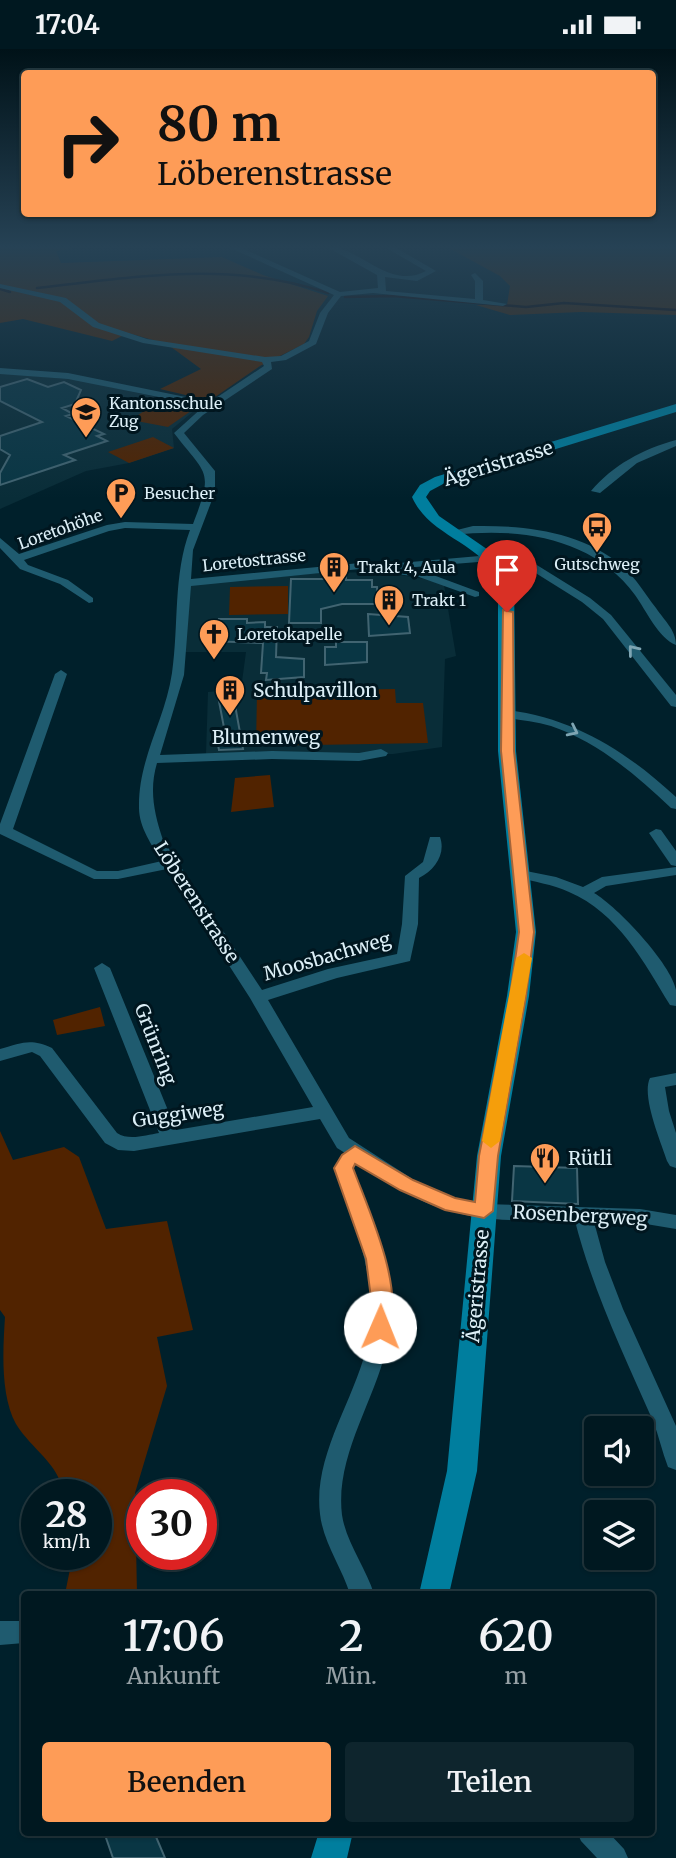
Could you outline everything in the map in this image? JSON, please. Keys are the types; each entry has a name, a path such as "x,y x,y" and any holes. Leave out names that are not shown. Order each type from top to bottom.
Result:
{"main road":[{"name":"Ägeristrasse","path":"435,1591 462,1471 489,1156 525,955 526,932 510,789 506,579 495,561 422,507 419,496 430,484 676,408"}],"street":[{"path":"113,330 146,341 268,363"},
{"path":"0,371 68,376 211,405 268,363 313,342 317,330"},
{"name":"Löberenstrasse","path":"211,405 182,427 179,433 206,463 212,475 209,503 194,527 188,550 178,675 151,759 144,792 146,812 156,840 170,864 258,997 343,1143 407,1185 452,1205 484,1211"},
{"path":"596,491 632,460 651,449 676,443"},
{"name":"Loretohöhe","path":"89,600 64,582 24,567 16,559 107,528 125,525 194,527"},
{"path":"454,532 503,528 559,540 597,554 611,561 629,580 676,641"},
{"path":"0,541 16,559"},
{"name":"Loretostrasse","path":"184,583 369,566 495,561 528,564 586,600 607,617 676,703"},
{"name":"Loretostrasse","path":"369,566 421,574 475,594"},
{"path":"61,674 2,829 94,875 118,875 170,864"},
{"path":"508,714 540,717 598,743 638,768 676,805"},
{"name":"Blumenweg","path":"151,759 272,755 359,757 381,753"},
{"path":"656,833 676,862"},
{"name":"Moosbachweg","path":"258,997 334,973 404,957 410,924 412,876 426,870 434,859 435,840"},
{"path":"583,894 603,882 676,871"},
{"path":"521,874 536,876 583,894 609,908 622,919 671,984 676,1001"},
{"name":"Grünring","path":"102,968 169,1136"},
{"name":"Guggiweg","path":"0,1055 33,1046 46,1052 111,1138 118,1143 134,1144 324,1112"},
{"path":"676,1079 656,1082 660,1111 676,1161"},
{"path":"355,1153 344,1168 376,1259 382,1306 377,1348 335,1466 331,1515 361,1591"},
{"name":"Rosenbergweg","path":"484,1211 640,1216 676,1222"},
{"path":"583,1215 595,1262 669,1434 676,1460"},
{"path":"0,1633 21,1632"},
{"path":"594,1836 615,1858"}],"shaded area":[{"path":"69,330 311,330 304,344 260,366 215,397 194,397 160,389 201,369 167,344 128,333 112,341"},
{"name":"Kantonsschule Zug","path":"0,373 78,380 189,404 195,410 172,429 174,448 129,463 86,471 0,509"},
{"path":"154,404 191,411 168,427 131,420"},
{"path":"153,437 174,448 129,463 108,452"},
{"path":"379,572 426,579 444,585 456,656 445,659 442,747 393,754 206,754 208,692 241,689 246,652 184,652 189,585 318,573"},
{"path":"288,586 288,614 229,615 230,587"},
{"path":"395,689 396,703 423,703 428,743 256,746 257,691"},
{"path":"270,775 274,807 231,812 235,778"},
{"path":"100,1007 105,1026 57,1035 53,1020"},
{"path":"0,1131 13,1160 64,1147 79,1157 106,1229 167,1221 193,1330 157,1337 167,1386 139,1479 126,1479 126,1570 137,1570 137,1591 66,1591 70,1570 112,1570 112,1479 59,1479 16,1424 5,1386 5,1317 0,1310"}],"building":[{"path":"27,379 48,387 64,382 81,390 75,404 62,408 73,414 66,416 104,434 97,436 107,441 64,455 75,460 0,485 0,473 10,455 0,449 0,436 42,422 0,401 0,387"},
{"name":"Trakt 4, Aula","path":"330,575 346,575 346,580 372,580 372,587 377,587 378,604 342,604 321,609 321,623 289,623 291,579 330,579"},
{"name":"Trakt 1","path":"368,614 408,617 410,633 369,636"},
{"path":"219,619 247,619 247,623 265,622 265,627 277,627 276,657 304,659 304,677 266,680 267,673 261,673 263,643 210,641 212,624 219,624"},
{"path":"336,642 367,642 367,662 325,665 325,647 336,647"},
{"name":"Schulpavillon","path":"233,694 243,749 219,750 217,740 226,738 218,696"},
{"name":"Rütli","path":"514,1166 577,1168 578,1204 512,1201"},
{"path":"105,1836 156,1836 165,1858 113,1858"}],"slow traffic":[{"path":"491,1141 524,958"}],"place":[{"name":"Kantonsschule Zug","path":"86,439"},
{"name":"Besucher","path":"121,520"},
{"name":"Gutschweg","path":"597,554"},
{"name":"Trakt 4, Aula","path":"334,594"},
{"name":"Trakt 1","path":"389,627"},
{"name":"Loretokapelle","path":"214,661"},
{"name":"Schulpavillon","path":"230,717"},
{"name":"Rütli","path":"545,1185"}],"route":[{"path":"380,1327 382,1306 376,1259 344,1168 348,1160 355,1153 407,1185 452,1205 484,1211 489,1156 525,955 526,932 525,902 510,789 507,612"}]}
